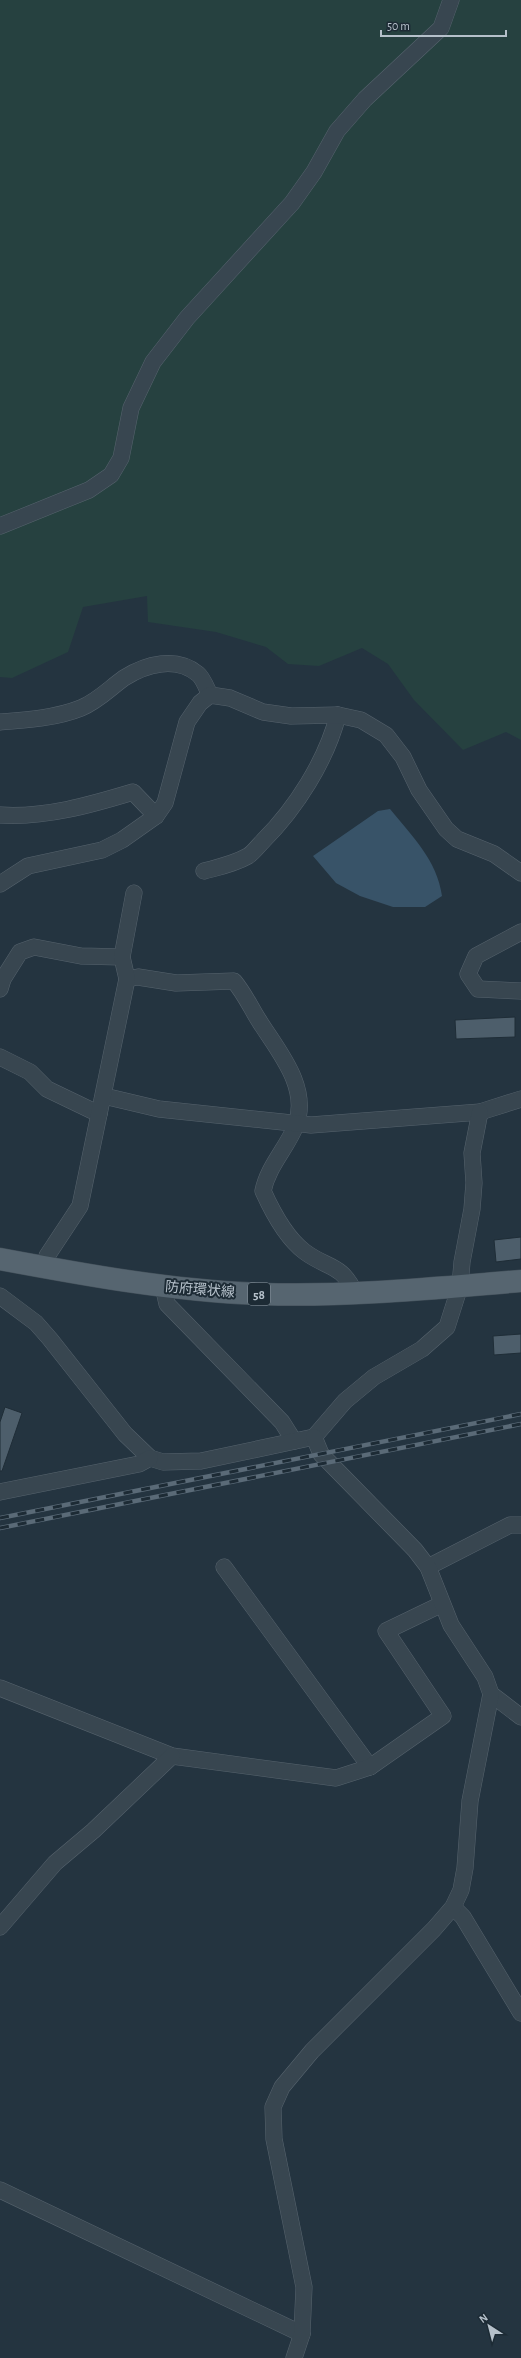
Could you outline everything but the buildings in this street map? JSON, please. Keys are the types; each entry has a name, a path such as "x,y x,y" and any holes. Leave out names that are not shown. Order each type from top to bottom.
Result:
{"main road":[{"name":"防府環状線","path":"0,1259 163,1286 261,1294 355,1294 521,1281"}],"street":[{"path":"0,526 88,490 111,475 121,458 131,408 153,362 188,318 292,203 314,172 337,131 365,99 441,28 450,0"},
{"path":"0,722 54,715 81,708 96,700 125,678 140,670 163,663 181,663 199,675 210,695"},
{"path":"0,884 28,866 102,850 122,840 156,816 165,803 187,722 200,703 210,695 230,698 263,712 291,716 338,715 361,720 386,736 403,757 419,790 446,829 457,838 494,854 521,873"},
{"path":"204,871 233,864 249,855 281,823 295,806 322,756 338,715"},
{"path":"0,815 23,817 94,804 133,792 156,816"},
{"path":"44,1267 47,1256 80,1206 127,979 122,957 134,892"},
{"path":"521,932 476,956 468,974 478,989 521,991"},
{"path":"0,989 3,979 20,952 34,947 81,956 122,957"},
{"path":"127,979 138,978 176,983 234,980 245,994 259,1020 284,1058 294,1078 300,1111 290,1138 266,1179 263,1191 292,1239 305,1252 340,1270 350,1282 355,1294"},
{"path":"0,1057 30,1072 47,1090 99,1114"},
{"path":"104,1096 159,1109 296,1124 319,1125 480,1112 521,1099"},
{"path":"0,1296 36,1323 125,1434 150,1458 164,1462 201,1461 314,1437 345,1401 368,1381 422,1349 447,1327 460,1286 462,1262 472,1209 474,1183 472,1153 480,1112"},
{"path":"163,1286 167,1304 282,1422 294,1441"},
{"path":"294,2358 302,2334 304,2287 274,2139 273,2107 282,2087 312,2051 434,1929 453,1907 461,1890 465,1868 470,1802 491,1694 485,1677 451,1625 428,1567 415,1550 321,1454 314,1437"},
{"path":"0,1492 139,1464 150,1458"},
{"path":"428,1567 510,1525 521,1525"},
{"path":"224,1567 370,1767"},
{"path":"0,1688 172,1756 336,1778 370,1767 443,1716 386,1631 442,1604"},
{"path":"491,1694 521,1717"},
{"path":"0,1927 56,1864 94,1831 172,1756"},
{"path":"453,1907 463,1916 521,2013"},
{"path":"0,2190 302,2334"}],"green space":[{"path":"0,0 521,0 521,740 506,732 463,750 414,700 388,664 362,648 319,666 288,664 266,647 216,632 148,622 147,596 83,607 68,652 12,678 0,677"}],"water":[{"path":"390,809 415,839 435,871 442,896 425,907 393,907 360,896 336,883 313,856 378,811"}],"railway":[{"path":"0,1518 521,1414"},
{"path":"0,1528 521,1424"}]}
